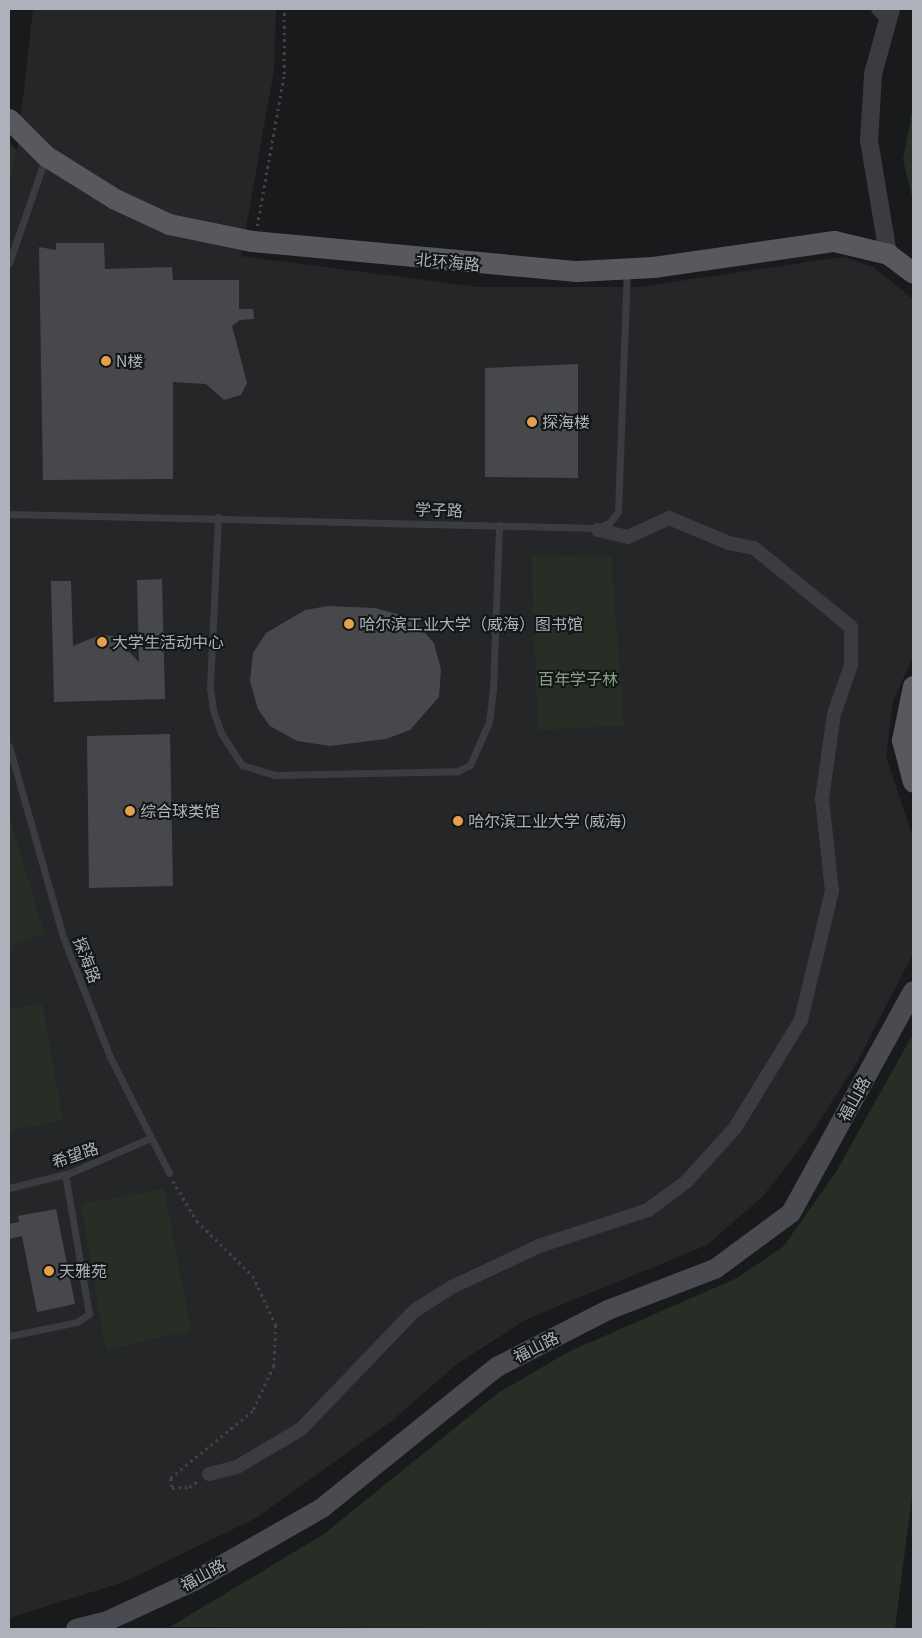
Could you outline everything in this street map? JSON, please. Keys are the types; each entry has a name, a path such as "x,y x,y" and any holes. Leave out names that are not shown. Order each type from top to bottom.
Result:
{"main road":[{"name":"北环海路","path":"9,119 46,156 115,199 169,224 252,241 448,262 577,271 627,268 834,241 888,254 913,273"},
{"path":"913,686 902,740 913,782"},
{"name":"福山路","path":"76,1629 105,1622 196,1580 322,1508 497,1368 608,1310 715,1269 791,1213 913,991"}],"street":[{"path":"885,12 873,74 870,140 888,254"},
{"path":"209,1474 237,1467 300,1429 414,1311 452,1287 540,1246 648,1210 686,1182 735,1128 801,1020 832,891 822,799 834,714 851,665 851,627 754,548 729,543 669,518 628,537 598,530"}],"lane":[{"path":"9,263 46,156"},
{"name":"学子路","path":"9,514 218,517 596,528 609,523 618,512 627,268"},
{"path":"218,517 210,688 213,710 221,734 242,765 274,775 458,771 470,765 489,722 494,690 499,525"},
{"name":"探海路","path":"9,746 63,937 110,1057 148,1139 169,1173"},
{"name":"希望路","path":"9,1188 65,1174 148,1139"},
{"path":"9,1336 76,1322 90,1314 65,1174"}],"path":[{"path":"252,241 261,214 284,74 284,9"},
{"path":"169,1173 197,1221 252,1276 276,1325 274,1366 253,1411 171,1478 172,1488 189,1487 209,1474"}],"shaded area":[{"name":"哈尔滨工业大学 (威海)","path":"33,9 276,9 274,70 241,256 478,287 638,287 843,257 873,267 913,299 913,657 893,701 886,757 913,837 913,954 855,1066 807,1140 762,1197 707,1245 527,1319 457,1364 393,1420 256,1518 124,1582 9,1618 9,143 17,151"}],"green space":[{"path":"913,106 913,201 903,160"},
{"path":"9,143 17,151 9,183"},
{"name":"百年学子林","path":"531,555 611,557 624,726 538,730"},
{"path":"9,815 44,933 9,947"},
{"path":"42,1003 63,1120 9,1131 9,1009"},
{"path":"913,1034 913,1488 895,1629 170,1627 324,1534 498,1393 568,1352 737,1278 783,1247 836,1172"},
{"path":"164,1189 191,1331 106,1350 81,1204"}],"building":[{"name":"N楼","path":"56,243 104,243 105,269 172,267 173,280 239,280 239,309 253,309 254,319 240,320 232,326 247,383 241,395 224,400 206,384 173,382 173,479 43,480 39,247 56,250"},
{"name":"探海楼","path":"578,364 578,478 485,477 485,368"},
{"name":"大学生活动中心","path":"162,579 165,699 54,702 51,581 71,581 73,646 100,635 113,636 139,662 137,580"},
{"path":"328,606 375,608 400,615 417,624 434,643 441,670 439,697 410,730 386,739 330,746 297,741 270,726 258,709 250,681 253,653 266,633 305,610"},
{"name":"综合球类馆","path":"170,734 173,886 89,888 87,736"},
{"name":"天雅苑","path":"56,1209 75,1304 37,1312 22,1236 9,1239 9,1224 19,1222 18,1216"}],"place":[{"name":"N楼","path":"106,361"},
{"name":"探海楼","path":"532,422"},
{"name":"哈尔滨工业大学（威海）图书馆","path":"349,624"},
{"name":"大学生活动中心","path":"102,642"},
{"name":"综合球类馆","path":"130,811"},
{"name":"哈尔滨工业大学 (威海)","path":"458,821"},
{"name":"天雅苑","path":"49,1271"}]}
